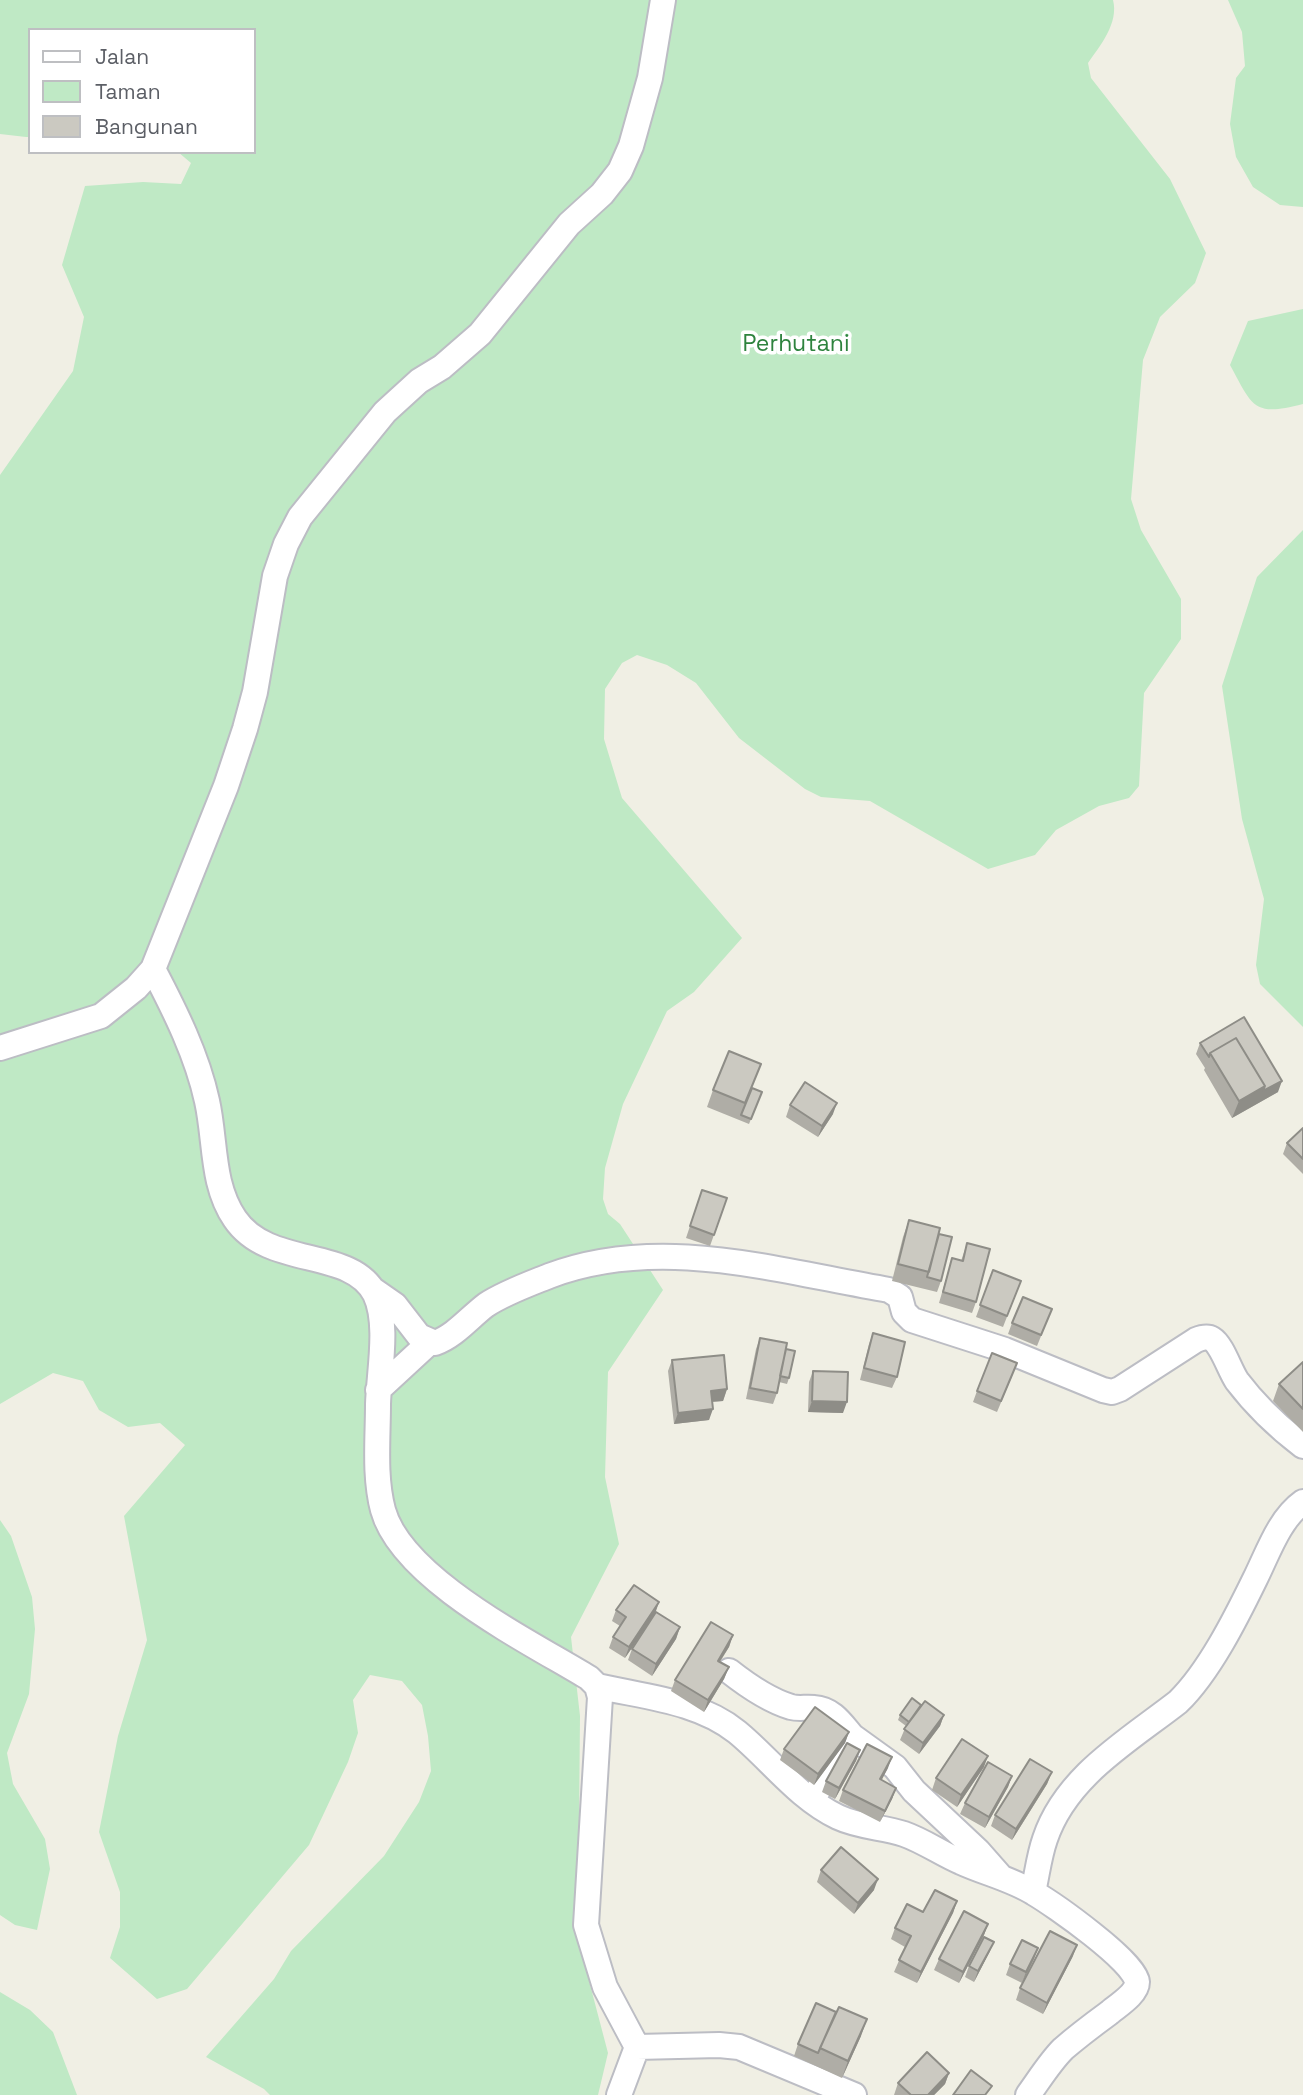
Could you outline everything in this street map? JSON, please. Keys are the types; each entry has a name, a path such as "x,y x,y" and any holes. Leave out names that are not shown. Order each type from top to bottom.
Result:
{"street":[{"path":"0,1048 101,1016 121,1001 153,969 226,786 245,729 255,692 275,576 286,544 300,517 385,412 419,381 442,367 480,334 569,224 602,194 620,172 631,146 650,78 663,0"},
{"path":"153,969 187,1041 200,1077 208,1102 217,1175 224,1198 235,1219 250,1237 266,1246 341,1267 362,1278 387,1298 419,1336 430,1342 435,1343 448,1337 499,1298 549,1276 591,1263 641,1256 703,1257 890,1290 900,1297 904,1312 912,1320 1005,1350 1112,1392 1196,1340 1204,1337 1211,1339 1217,1344 1234,1377 1247,1394 1262,1411 1303,1446"},
{"path":"372,1288 382,1320 379,1390 380,1491 384,1511 397,1539 416,1563 440,1583 521,1640 589,1678 597,1686 600,1698 586,1925 605,1987 636,2047 620,2095"},
{"path":"379,1390 430,1342"},
{"path":"1033,1892 1045,1839 1067,1797 1082,1777 1178,1702 1191,1688 1239,1612 1284,1522 1294,1508 1303,1502"},
{"path":"729,1671 772,1700 795,1708 826,1710 836,1716 852,1736 895,1767 914,1791 978,1851 1002,1878"},
{"path":"597,1686 686,1706 716,1718 736,1731 812,1800 839,1817 902,1833 960,1862 1033,1892 1119,1957 1135,1974 1136,1987 1062,2050 1028,2095"},
{"path":"812,1800 852,1736"},
{"path":"636,2047 739,2047 854,2095"}],"green space":[{"name":"Perhutani","path":"0,0 1113,0 1111,26 1088,63 1091,78 1170,179 1206,253 1195,283 1160,317 1143,360 1131,499 1141,530 1181,599 1181,639 1144,693 1139,786 1129,798 1099,806 1056,830 1035,855 988,869 870,801 821,797 805,789 739,738 696,683 667,665 637,655 622,663 605,689 604,739 622,798 742,938 694,992 667,1011 623,1104 605,1168 603,1199 608,1214 620,1224 663,1290 608,1372 605,1477 619,1544 571,1637 580,1716 578,1939 608,2053 598,2095 270,2095 206,2057 274,1979 291,1951 384,1856 419,1802 431,1771 428,1736 422,1705 402,1681 370,1675 353,1700 358,1733 348,1762 309,1845 187,1989 157,1999 110,1958 120,1927 120,1892 99,1832 118,1736 147,1640 124,1516 185,1445 160,1423 128,1427 99,1410 83,1381 53,1373 0,1404 0,475 73,371 84,317 62,265 85,186 143,182 181,184 191,163 180,154 256,154 256,28 28,28 28,137 0,134"},
{"path":"1228,0 1303,0 1303,207 1280,205 1253,187 1236,157 1230,124 1236,78 1245,66 1242,32"},
{"path":"1303,309 1303,404 1274,409 1256,405 1244,391 1230,365 1248,321"},
{"path":"1303,530 1303,1027 1260,984 1256,965 1264,899 1242,819 1222,686 1257,577"},
{"path":"0,1520 11,1536 32,1597 35,1629 29,1694 7,1753 13,1784 45,1839 50,1869 37,1930 15,1925 0,1915"},
{"path":"0,1992 30,2010 53,2032 77,2095 0,2095"}],"building":[{"path":"1244,1017 1282,1081 1263,1091 1265,1086 1236,1038 1210,1053 1209,1057 1200,1043"},
{"path":"1236,1038 1265,1086 1239,1101 1210,1053"},
{"path":"729,1051 761,1064 745,1103 713,1090"},
{"path":"805,1082 837,1103 822,1126 790,1105"},
{"path":"752,1088 762,1092 751,1119 741,1115"},
{"path":"1303,1128 1303,1159 1287,1143"},
{"path":"702,1190 727,1198 714,1235 690,1226"},
{"path":"909,1220 940,1228 929,1272 898,1264"},
{"path":"939,1234 952,1237 941,1281 927,1277"},
{"path":"967,1243 990,1249 976,1302 943,1292 952,1258 963,1261"},
{"path":"993,1270 1021,1281 1007,1316 980,1305"},
{"path":"1023,1297 1052,1309 1041,1335 1012,1323"},
{"path":"873,1333 905,1342 897,1377 864,1368"},
{"path":"760,1338 787,1343 777,1393 750,1388"},
{"path":"786,1349 795,1351 789,1378 780,1376"},
{"path":"992,1353 1017,1363 1001,1401 977,1391"},
{"path":"724,1355 727,1389 711,1391 713,1409 678,1413 672,1360"},
{"path":"1303,1362 1303,1409 1279,1384"},
{"path":"813,1371 848,1372 847,1402 812,1401"},
{"path":"634,1585 659,1602 629,1647 613,1637 626,1617 616,1610"},
{"path":"656,1612 680,1627 656,1664 632,1649"},
{"path":"711,1622 733,1635 718,1661 729,1667 708,1700 675,1680"},
{"path":"912,1698 921,1705 909,1722 900,1715"},
{"path":"925,1701 944,1715 923,1743 904,1729"},
{"path":"815,1707 849,1732 818,1774 784,1749"},
{"path":"962,1739 988,1756 961,1795 936,1778"},
{"path":"847,1743 860,1750 839,1788 826,1781"},
{"path":"867,1744 892,1757 880,1779 896,1788 885,1811 843,1790"},
{"path":"1030,1759 1052,1772 1016,1829 995,1815"},
{"path":"988,1762 1012,1776 989,1817 965,1803"},
{"path":"841,1847 878,1879 858,1903 821,1870"},
{"path":"935,1890 957,1901 921,1972 899,1960 911,1936 895,1928 907,1904 923,1912"},
{"path":"964,1911 988,1924 963,1972 939,1959"},
{"path":"1050,1931 1077,1945 1047,2003 1020,1988"},
{"path":"984,1937 994,1942 978,1971 969,1966"},
{"path":"1022,1940 1038,1948 1026,1972 1010,1964"},
{"path":"816,2003 836,2012 818,2053 798,2044"},
{"path":"839,2007 867,2019 848,2061 820,2048"},
{"path":"927,2052 949,2073 928,2095 911,2095 898,2083"},
{"path":"971,2070 992,2086 985,2095 953,2095"}]}
